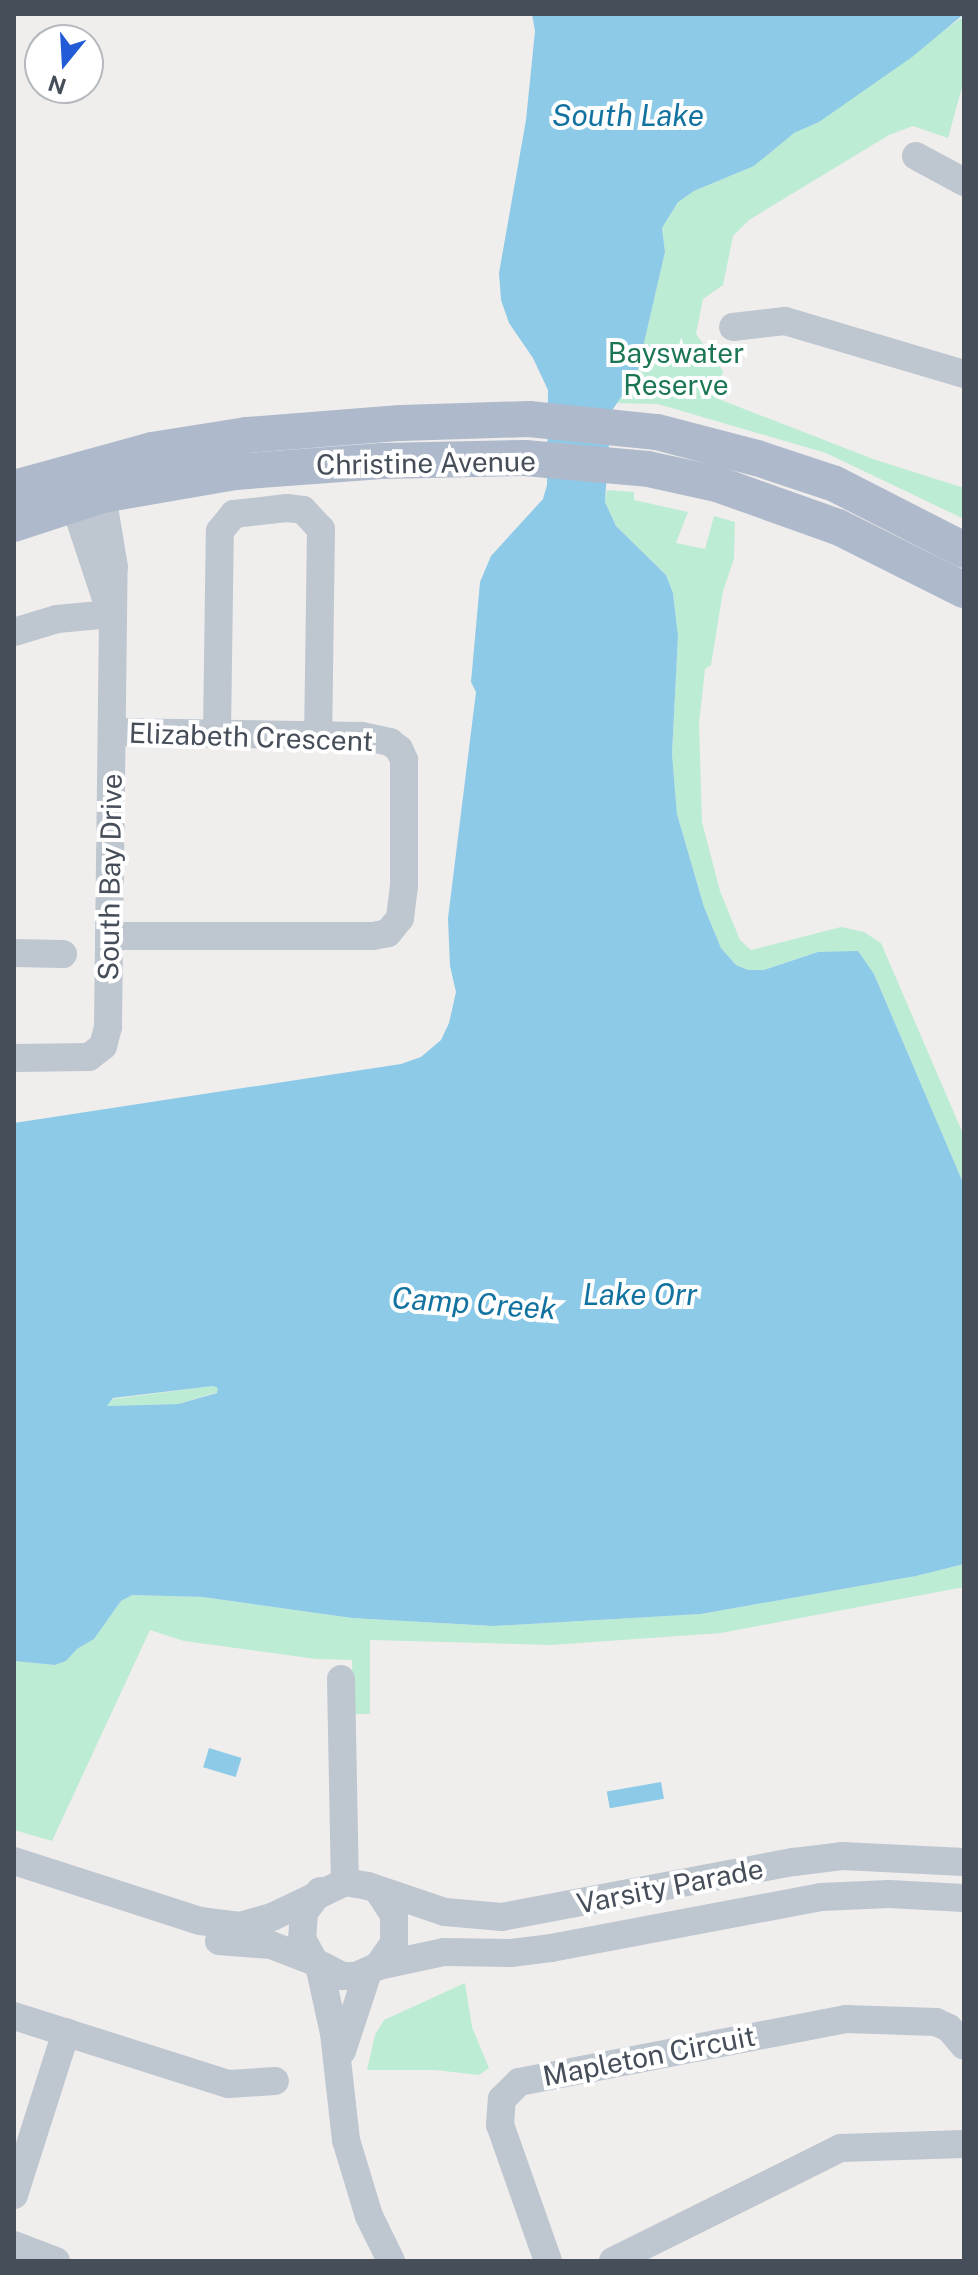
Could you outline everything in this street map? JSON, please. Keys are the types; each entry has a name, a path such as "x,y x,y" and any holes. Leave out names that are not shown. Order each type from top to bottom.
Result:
{"main road":[{"name":"Christine Avenue","path":"14,524 84,483 152,450 259,433 401,423 529,419 631,427 704,443 815,476 904,517 964,550"},
{"name":"Christine Avenue","path":"14,488 270,468 481,457 627,467 717,484 773,501 868,541 964,590"}],"street":[{"path":"916,156 964,182"},
{"path":"733,327 785,321 964,374"},
{"name":"South Bay Drive","path":"14,1058 89,1057 103,1046 108,1027 114,567 84,483"},
{"path":"217,734 220,531 234,514 287,508 303,510 321,529 318,736"},
{"path":"14,632 57,619 111,614"},
{"name":"Elizabeth Crescent","path":"109,936 373,936 388,933 400,918 404,886 404,760 399,749 390,742 361,736 112,732"},
{"path":"14,953 63,954"},
{"path":"341,1679 332,1886 304,1912 302,1939 317,1964 339,2068 349,2154 369,2216 391,2261"},
{"name":"Varsity Parade","path":"332,1886 356,1882 445,1912 502,1917 794,1862 855,1856 964,1862"},
{"path":"14,1861 220,1926 256,1923 332,1886"},
{"name":"Varsity Parade","path":"14,1871 136,1911 195,1935 214,1940 271,1945 342,1976 444,1952 511,1953 551,1948 821,1897 889,1894 964,1898"},
{"path":"339,2068 346,2032 373,1969 388,1956 396,1929 394,1915 379,1892"},
{"path":"14,2016 229,2084 275,2081"},
{"name":"Mapleton Circuit","path":"548,2261 500,2125 502,2099 519,2082 846,2019 936,2022 949,2028 964,2046"},
{"path":"14,2195 66,2032"},
{"path":"613,2261 841,2148 964,2144"},
{"path":"14,2245 56,2261"}],"green space":[{"name":"Bayswater Reserve","path":"964,16 964,80 948,138 913,126 889,135 749,220 733,236 723,285 703,299 696,334 723,371 716,398 873,459 964,488 964,519 826,453 658,404 615,403 637,372 665,252 662,228 678,202 694,191 754,166 794,133 819,122"},
{"path":"607,490 634,492 634,500 688,512 676,543 705,549 714,516 735,522 734,559 723,591 711,665 705,669 699,724 702,822 720,891 740,940 751,950 841,927 864,932 881,943 964,1136 964,1185 874,974 818,952 764,970 748,970 736,965 721,948 704,907 677,814 672,754 678,636 673,593 666,575 616,526 605,502"},
{"path":"213,1386 219,1388 218,1392 178,1404 106,1406 113,1399"},
{"path":"964,1564 964,1587 721,1633 551,1645 370,1640 370,1714 353,1714 352,1660 316,1659 184,1641 150,1630 52,1841 14,1830 14,1661 55,1665 66,1661 77,1649 94,1639 121,1601 132,1595 203,1597 352,1618 493,1626 701,1614 916,1576"},
{"path":"465,1983 472,2027 489,2068 479,2075 435,2070 367,2070 375,2035 384,2020"}],"water":[{"name":"Lake Orr","path":"532,14 964,14 912,57 819,122 794,133 754,166 694,191 678,202 662,228 665,252 637,373 611,412 605,502 616,526 666,575 673,593 678,636 672,754 677,814 704,907 721,948 736,965 748,970 764,970 818,952 858,951 874,974 964,1185 964,1564 916,1576 701,1614 493,1626 352,1618 203,1597 132,1595 121,1601 94,1639 77,1649 66,1661 55,1665 14,1661 14,1123 401,1064 421,1057 441,1040 449,1023 456,992 450,966 448,918 476,692 471,682 480,582 491,556 543,499 547,485 548,390 533,358 509,323 501,300 499,273 526,120 535,31","holes":["213,1386 218,1388 217,1393 178,1404 107,1406 113,1398"]},
{"path":"209,1748 242,1758 236,1777 203,1767"},
{"path":"661,1782 664,1799 610,1808 607,1792"}],"water label":[{"name":"South Lake","path":"628,115"},
{"name":"Camp Creek","path":"474,1303"}]}
